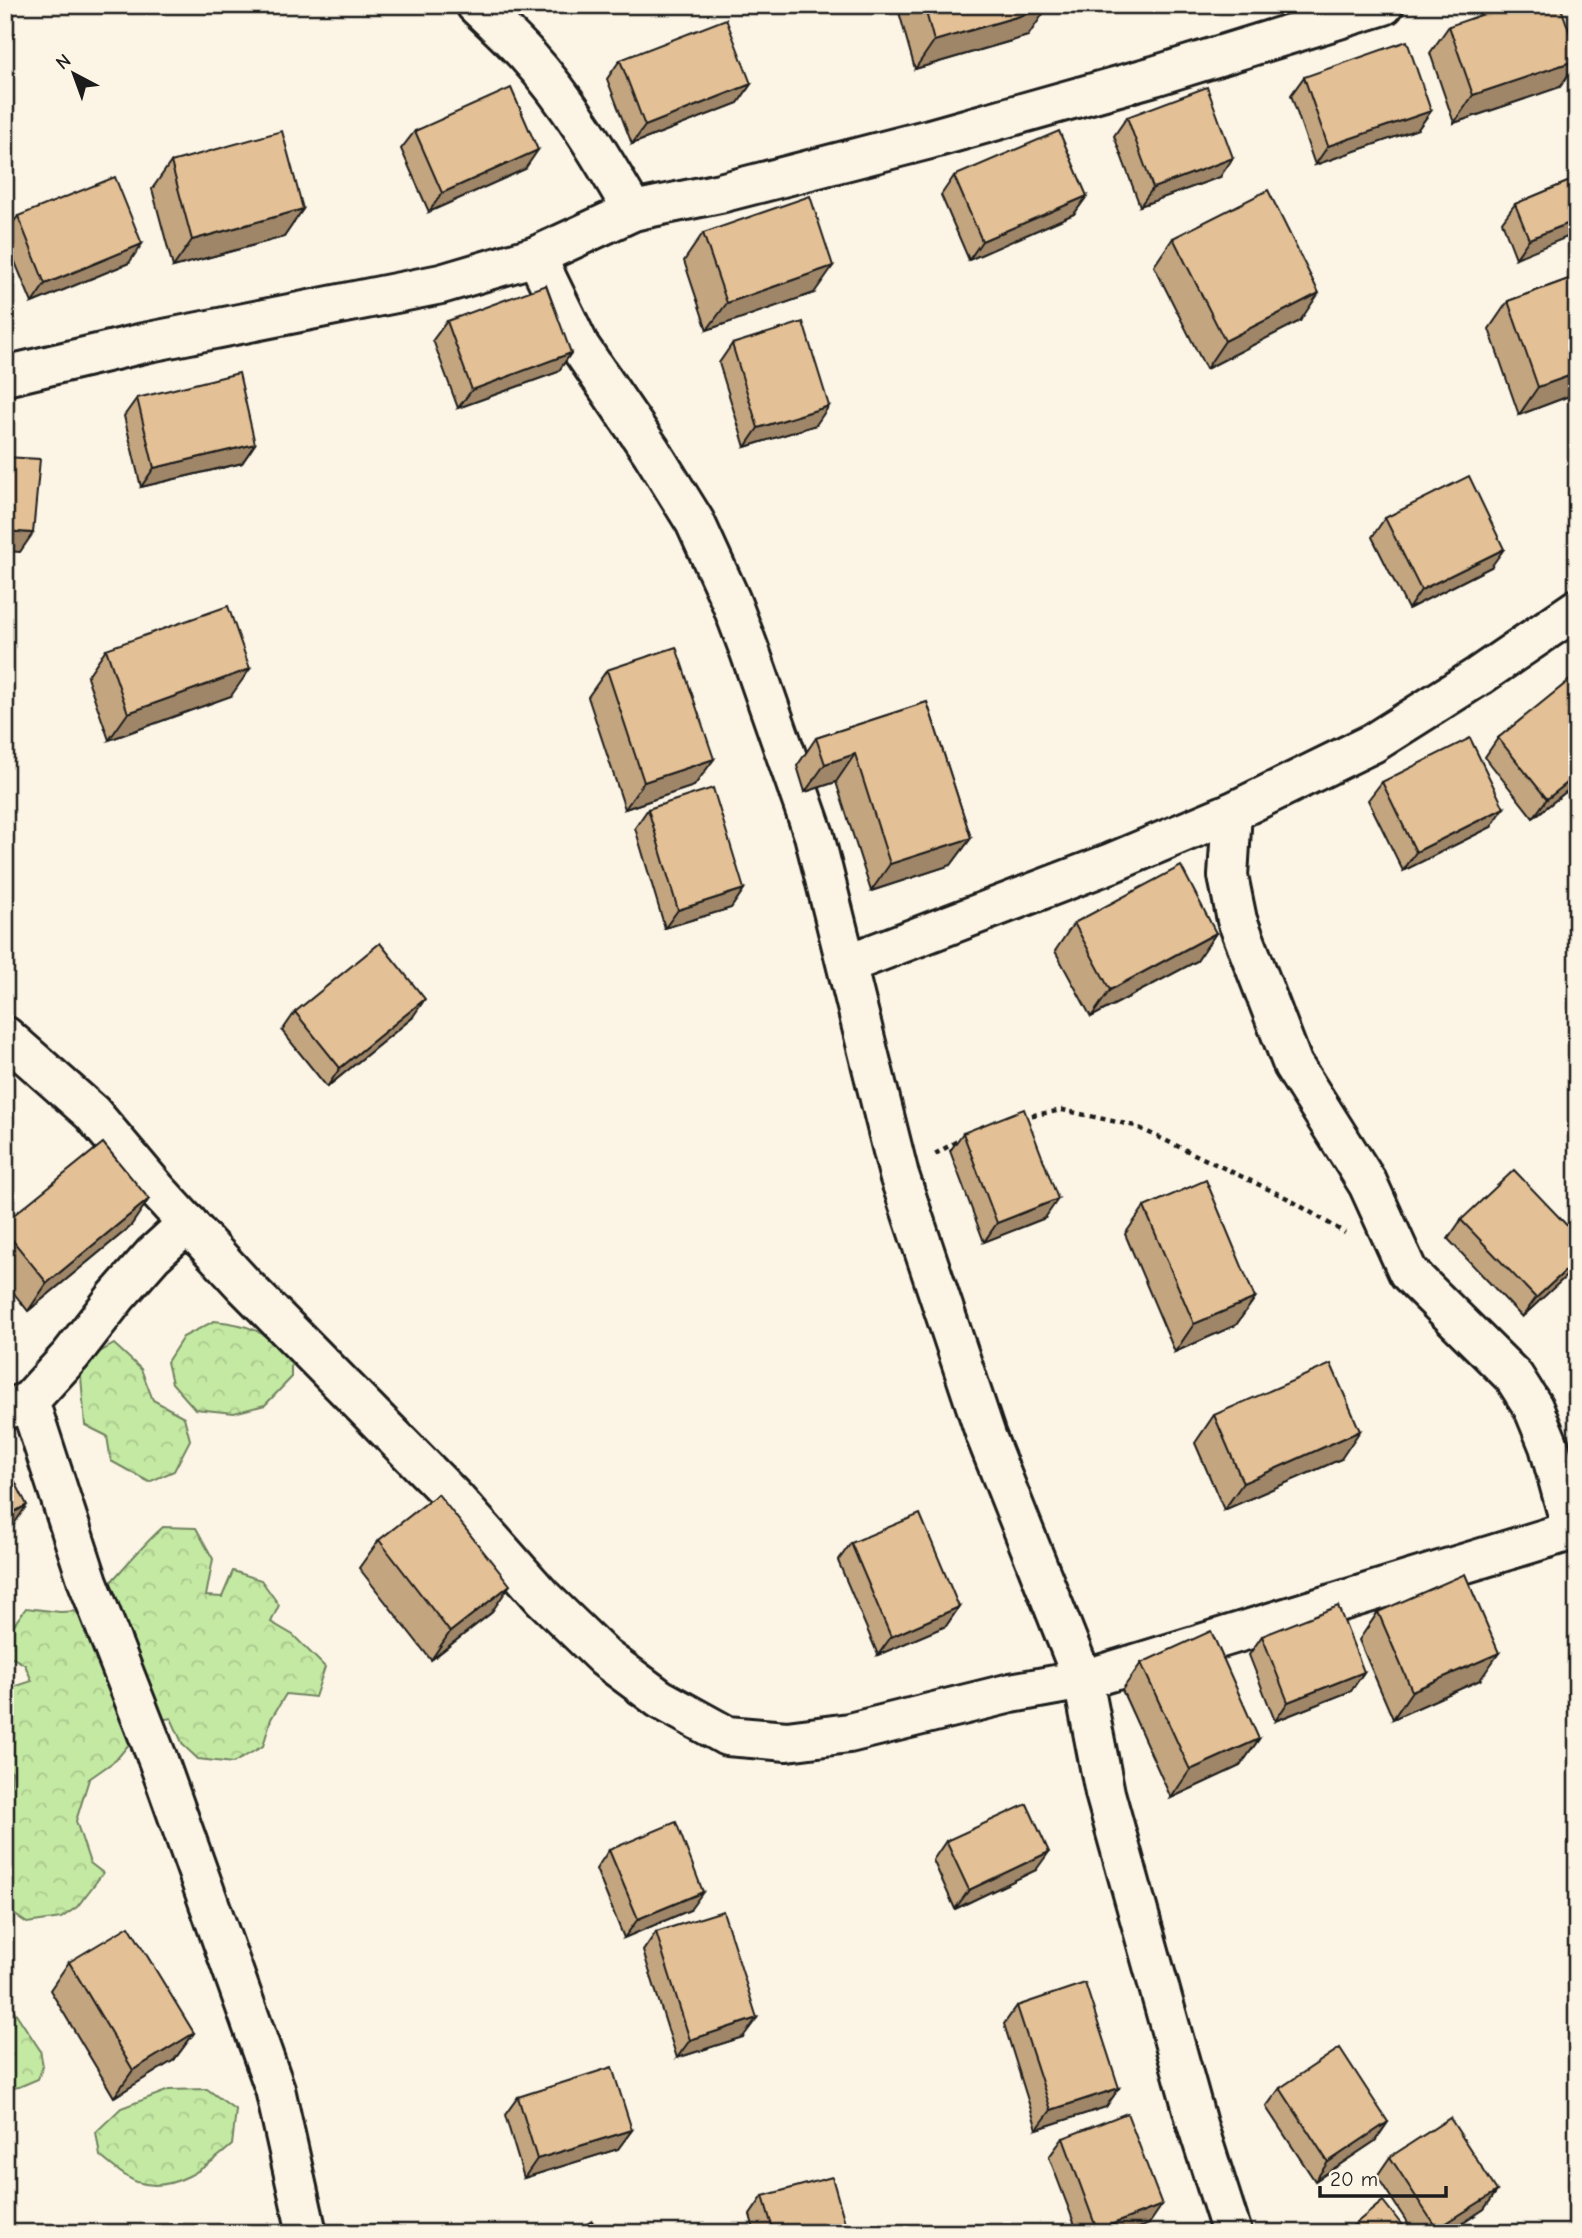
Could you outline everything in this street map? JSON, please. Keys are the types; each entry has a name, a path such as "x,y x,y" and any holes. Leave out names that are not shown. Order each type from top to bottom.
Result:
{"street":[{"path":"475,5 546,78 598,151 633,211"},
{"path":"5,376 144,343 441,284 536,256 633,211 720,193 930,139 1154,76 1384,5"},
{"path":"536,256 580,347 651,451 695,522 730,598 814,835 899,1175 986,1436 1083,1680 1105,1793 1197,2124 1232,2233"},
{"path":"847,964 1155,845 1232,812 1373,743 1479,676 1577,609"},
{"path":"5,1036 92,1113 156,1189 244,1284 456,1500 542,1598 605,1658 660,1699 727,1736 787,1741 849,1733 1011,1693 1083,1680 1337,1601 1510,1551 1574,1529 1549,1446 1533,1407 1514,1377 1408,1272 1368,1184 1293,1065 1237,920 1228,876 1232,812"},
{"path":"188,1223 153,1255 71,1355 17,1405 158,1760 275,2089 307,2233"}],"path":[{"path":"1008,1119 1063,1111 1135,1126 1287,1198 1353,1238"},
{"path":"899,1175 965,1137"}],"green space":[{"path":"214,1321 256,1330 291,1355 291,1378 265,1405 234,1413 195,1409 172,1383 167,1362 183,1337"},
{"path":"114,1344 141,1369 153,1400 184,1417 190,1440 174,1471 149,1482 111,1461 107,1436 85,1425 81,1376 91,1357"},
{"path":"163,1527 196,1528 213,1559 206,1596 222,1597 233,1571 261,1580 279,1605 271,1622 293,1635 325,1667 315,1697 286,1694 271,1719 263,1746 233,1763 198,1759 183,1745 171,1718 154,1721 134,1738 116,1760 89,1779 76,1821 90,1863 103,1873 77,1907 61,1918 27,1923 5,1908 5,1794 10,1793 12,1772 5,1766 5,1686 11,1688 32,1681 25,1665 5,1653 10,1630 26,1608 60,1612 84,1611"},
{"path":"5,1997 40,2050 43,2066 38,2079 19,2087 5,2089"},
{"path":"207,2089 236,2110 232,2145 200,2170 176,2181 150,2185 127,2177 100,2156 96,2132 121,2108 169,2090"}],"building":[{"path":"924,5 1047,5 1047,8 934,41"},
{"path":"1510,5 1560,5 1577,60 1473,95 1449,26"},
{"path":"726,19 751,84 645,126 620,60"},
{"path":"1407,41 1431,111 1328,146 1304,77"},
{"path":"1207,87 1233,158 1153,188 1127,117"},
{"path":"511,88 538,150 442,193 415,131"},
{"path":"282,131 303,209 192,240 171,162"},
{"path":"1059,131 1087,196 982,241 954,176"},
{"path":"115,177 142,244 45,284 18,216"},
{"path":"1577,178 1577,220 1529,239 1515,204"},
{"path":"1268,190 1319,293 1225,341 1173,238"},
{"path":"810,196 833,266 727,303 703,233"},
{"path":"1577,276 1577,373 1538,387 1508,301"},
{"path":"546,285 571,353 472,390 447,321"},
{"path":"803,322 829,406 758,428 732,344"},
{"path":"239,373 255,444 154,468 137,398"},
{"path":"5,457 40,459 33,533 5,531"},
{"path":"1469,476 1504,549 1421,590 1385,518"},
{"path":"228,606 250,669 128,713 106,649"},
{"path":"676,647 714,759 644,782 607,670"},
{"path":"1571,679 1577,686 1577,775 1547,799 1498,738"},
{"path":"927,702 971,838 890,864 855,754 825,764 816,738"},
{"path":"1470,738 1504,808 1416,852 1382,782"},
{"path":"713,788 744,889 678,910 648,809"},
{"path":"1181,866 1216,933 1110,990 1074,923"},
{"path":"380,943 425,999 340,1068 295,1012"},
{"path":"1024,1109 1058,1199 997,1223 963,1133"},
{"path":"103,1143 149,1199 47,1283 5,1231 5,1222"},
{"path":"1514,1170 1577,1236 1577,1260 1536,1298 1461,1220"},
{"path":"1206,1180 1255,1298 1194,1324 1144,1207"},
{"path":"1331,1364 1360,1431 1243,1483 1214,1415"},
{"path":"5,1462 27,1505 5,1517"},
{"path":"438,1494 510,1585 450,1632 379,1540"},
{"path":"920,1514 959,1607 891,1637 851,1543"},
{"path":"1465,1574 1499,1653 1412,1691 1378,1612"},
{"path":"1338,1606 1364,1672 1288,1702 1262,1636"},
{"path":"1211,1631 1259,1739 1190,1770 1141,1663"},
{"path":"1027,1804 1049,1852 969,1890 946,1841"},
{"path":"676,1822 703,1892 638,1919 609,1850"},
{"path":"723,1911 757,2018 690,2040 656,1932"},
{"path":"129,1926 194,2033 133,2070 69,1962"},
{"path":"1085,1983 1119,2088 1051,2110 1017,2006"},
{"path":"1340,2048 1388,2122 1328,2162 1280,2088"},
{"path":"612,2067 632,2130 537,2159 518,2097"},
{"path":"1127,2113 1162,2205 1097,2230 1063,2138"},
{"path":"1450,2118 1497,2191 1437,2229 1390,2157"},
{"path":"832,2177 848,2233 774,2233 763,2196"},
{"path":"1383,2201 1408,2233 1344,2233"},
{"path":"592,2221 599,2233 573,2233"}]}
